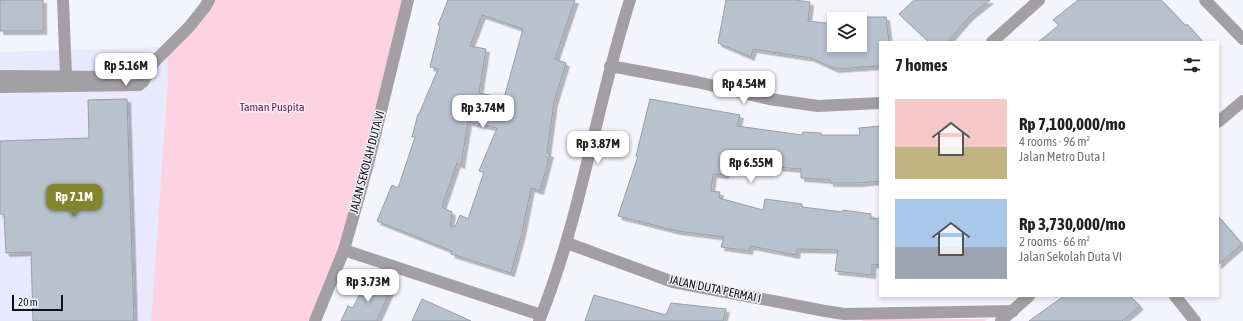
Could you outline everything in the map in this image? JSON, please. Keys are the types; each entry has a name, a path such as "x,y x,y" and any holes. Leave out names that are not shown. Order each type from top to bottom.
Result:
{"street":[{"path":"64,0 66,77"},
{"path":"0,87 139,85 143,82 154,62 189,27 205,8 209,0"},
{"name":"JALAN SEKOLAH DUTA VI","path":"315,321 344,250 368,164 408,0"},
{"path":"344,250 540,318 567,243 610,66 630,0"},
{"path":"993,41 1040,0"},
{"path":"1204,0 1243,40"},
{"path":"0,76 106,77 126,74 154,62"},
{"path":"610,66 697,82 769,99 818,106 879,103"},
{"path":"1219,121 1243,101"},
{"name":"JALAN DUTA PERMAI I","path":"567,243 673,282 848,317 1013,311"},
{"path":"1001,321 1028,297"},
{"path":"1176,297 1195,321"}],"shaded area":[{"path":"167,47 168,78 151,321 0,321 0,52"}],"green space":[{"name":"Taman Puspita","path":"204,0 411,0 345,243 314,321 151,321 168,78 167,47"},
{"path":"861,319 987,319 985,321 863,321"}],"building":[{"path":"0,0 43,0 43,31 0,31"},
{"path":"448,0 575,0 555,59 566,63 554,102 547,153 550,154 540,191 531,188 522,233 511,273 451,254 452,251 377,221 392,185 398,188 415,137 412,137 418,114 438,69 430,67 440,26 438,25","holes":["482,15 523,29 504,98 479,93 486,49 470,46","468,122 497,128 479,171 484,172 468,219 460,215 455,227 450,226 452,212 442,207 457,163 461,165"]},
{"path":"726,0 795,0 810,2 808,21 827,23 827,52 867,52 867,17 886,17 889,41 879,41 879,66 835,69 811,58 753,49 751,57 718,43"},
{"path":"914,0 990,0 970,16 948,41 928,41 899,14"},
{"path":"1078,0 1161,0 1186,26 1187,24 1202,41 1039,41 1059,25 1053,20"},
{"path":"127,99 134,321 33,321 31,252 6,253 4,214 0,214 0,141 89,138 88,100"},
{"path":"650,99 740,115 737,126 802,135 803,132 821,133 821,135 860,135 859,128 879,126 879,181 830,183 830,180 801,178 801,169 728,163 725,175 713,174 711,191 720,192 719,198 763,210 765,199 802,204 802,207 871,214 871,219 879,218 879,264 872,265 872,275 835,271 838,250 797,249 796,255 750,246 749,251 721,247 724,237 677,231 618,216 638,156 636,156"},
{"path":"1219,217 1242,244 1219,264"},
{"path":"367,278 391,289 377,320 378,321 341,321 348,306 353,308"},
{"path":"594,295 666,315 671,303 726,309 723,321 585,321"},
{"path":"1063,297 1131,297 1140,306 1122,321 1029,321"},
{"path":"422,299 471,321 412,321"}]}
